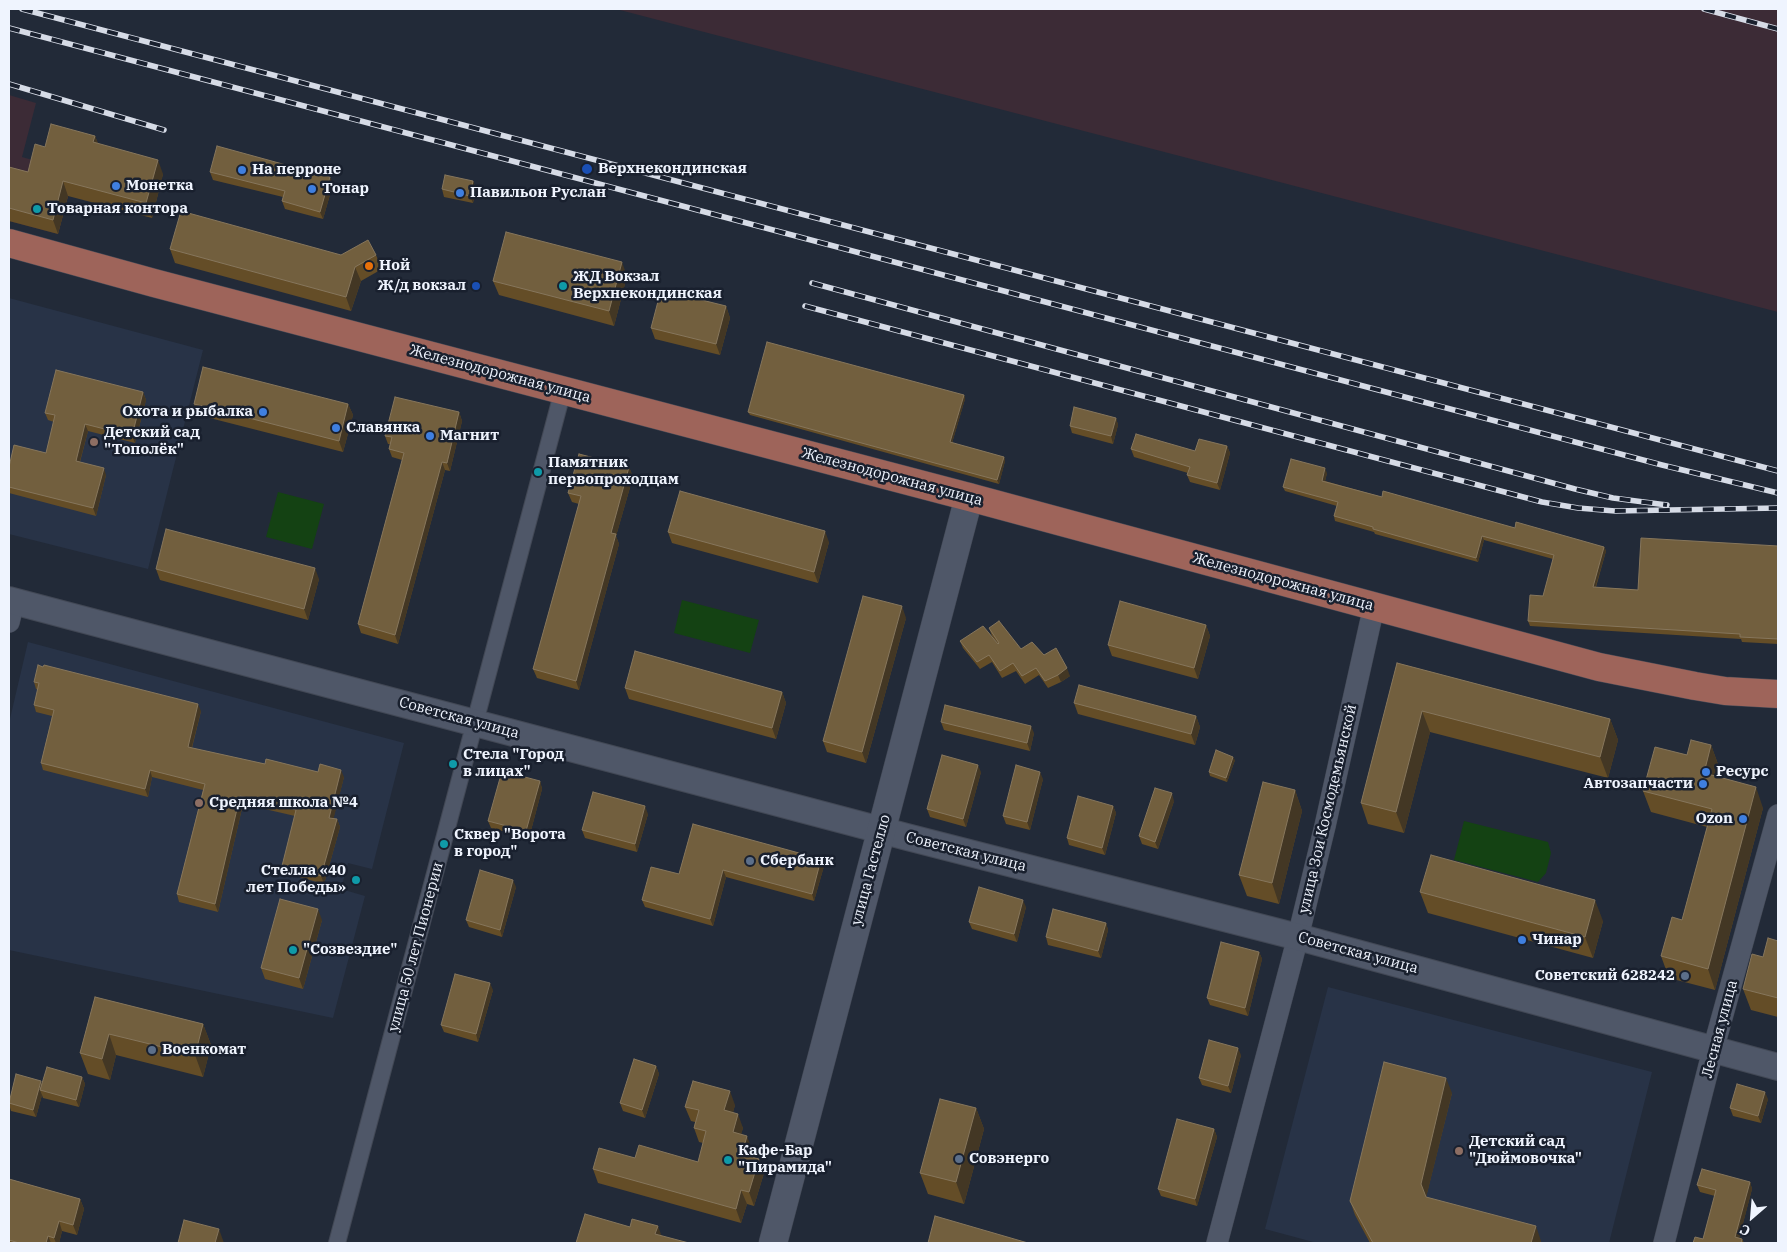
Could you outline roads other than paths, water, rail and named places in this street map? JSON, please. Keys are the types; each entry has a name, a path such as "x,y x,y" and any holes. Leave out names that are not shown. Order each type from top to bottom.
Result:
{"main road":[{"name":"Железнодорожная улица","path":"9,243 154,283 969,497 1599,667 1717,690 1778,694"},
{"name":"улица Гастелло","path":"773,1243 969,497"}],"street":[{"name":"улица 50 лет Пионерии","path":"337,1243 563,390"},
{"name":"улица Зои Космодемьянской","path":"1217,1243 1298,937 1374,606"},
{"name":"Советская улица","path":"11,608 476,722 882,830 1298,937 1778,1067"},
{"name":"Лесная улица","path":"1664,1243 1713,1050 1778,816"}],"railway":[{"path":"22,9 1778,471"},
{"path":"1704,9 1778,29"},
{"path":"9,28 1662,465 1778,493"},
{"path":"9,84 164,130"},
{"path":"812,283 1575,489 1613,498 1667,505"},
{"path":"805,306 1542,502 1578,508 1615,511 1778,508"}],"place":[{"name":"Верхнекондинская","path":"587,169"},
{"name":"На перроне","path":"242,170"},
{"name":"Монетка","path":"116,186"},
{"name":"Тонар","path":"312,189"},
{"name":"Павильон Руслан","path":"460,193"},
{"name":"Товарная контора","path":"37,209"},
{"name":"Ной","path":"369,266"},
{"name":"Ж/д вокзал","path":"476,286"},
{"name":"ЖД Вокзал Верхнекондинская","path":"563,286"},
{"name":"Охота и рыбалка","path":"263,412"},
{"name":"Славянка","path":"336,428"},
{"name":"Магнит","path":"430,436"},
{"name":"Детский сад \"Тополёк\"","path":"94,442"},
{"name":"Памятник первопроходцам","path":"538,472"},
{"name":"Стела \"Город в лицах\"","path":"453,764"},
{"name":"Ресурс","path":"1706,772"},
{"name":"Автозапчасти","path":"1703,784"},
{"name":"Средняя школа №4","path":"199,803"},
{"name":"Ozon","path":"1743,819"},
{"name":"Сквер \"Ворота в город\"","path":"444,844"},
{"name":"Сбербанк","path":"750,861"},
{"name":"Стелла «40 лет Победы»","path":"356,880"},
{"name":"Чинар","path":"1522,940"},
{"name":"\"Созвездие\"","path":"293,950"},
{"name":"Советский 628242","path":"1685,976"},
{"name":"Военкомат","path":"152,1050"},
{"name":"Детский сад \"Дюймовочка\"","path":"1459,1151"},
{"name":"Совэнерго","path":"959,1159"},
{"name":"Кафе-Бар \"Пирамида\"","path":"728,1160"}]}
